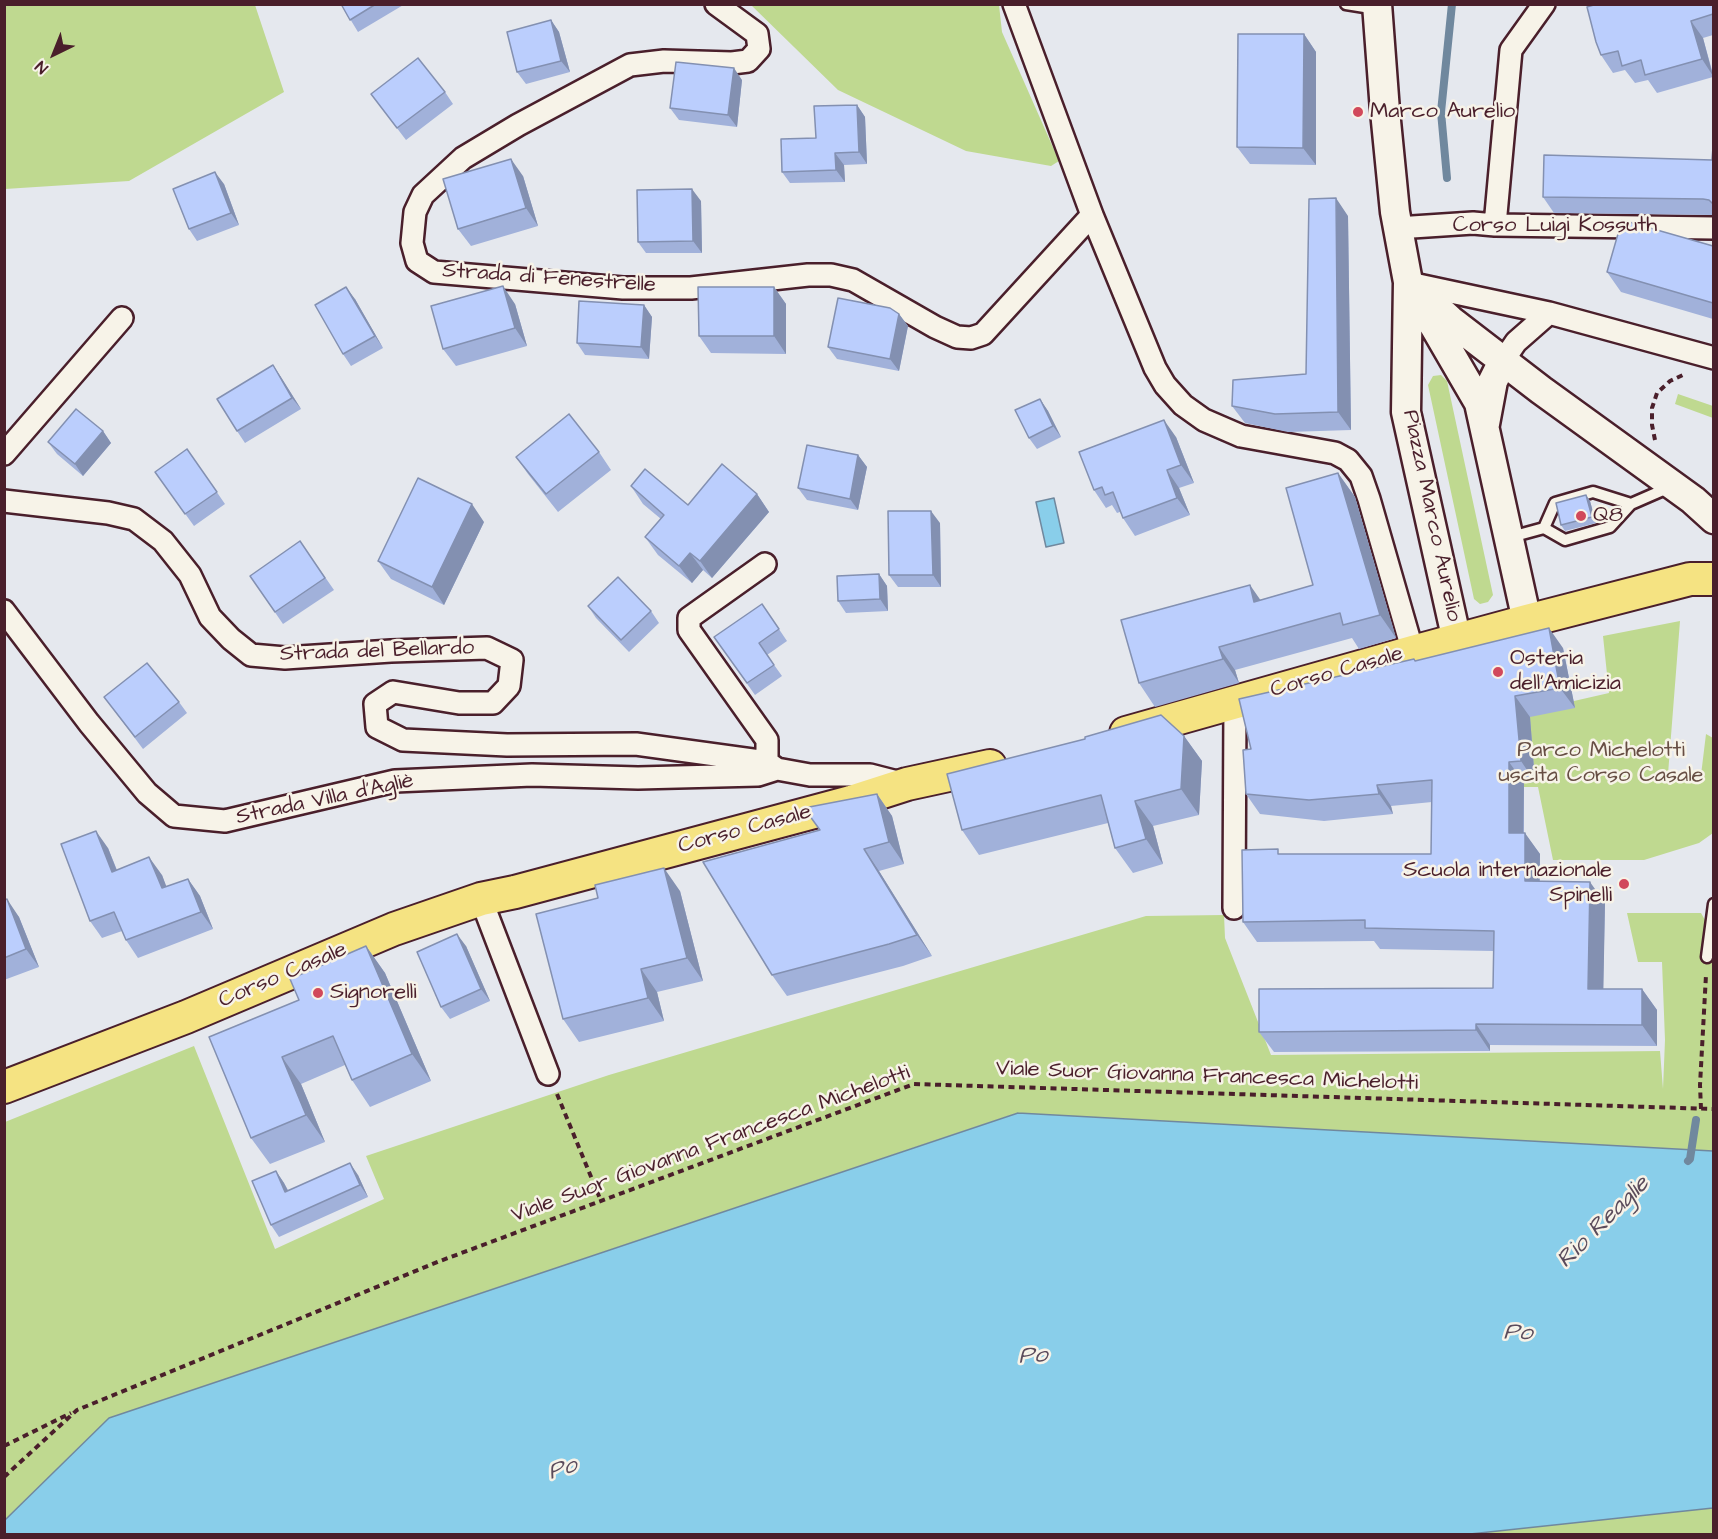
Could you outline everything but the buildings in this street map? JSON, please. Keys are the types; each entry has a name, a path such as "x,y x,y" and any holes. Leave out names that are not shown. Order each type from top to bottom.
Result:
{"main road":[{"path":"1377,7 1397,228 1408,282 1479,403 1527,621"},
{"path":"1408,282 1450,320 1693,500 1713,519"},
{"name":"Piazza Marco Aurelio","path":"1408,282 1406,412 1457,641"},
{"path":"1485,426 1493,381 1503,361"},
{"name":"Corso Casale","path":"1098,741 1527,621 1690,579 1713,579"},
{"name":"Corso Casale","path":"4,1087 186,1017 394,929 481,899 515,892 851,802 907,784 1020,759"}],"street":[{"name":"Strada di Fenestrelle","path":"716,4 757,34 759,49 748,61 732,63 664,61 630,65 518,125 463,158 423,195 415,212 412,243 417,261 434,272 623,288 691,288 808,275 831,275 853,280 935,327 957,337 971,338 983,334 1092,215"},
{"path":"1014,4 1092,215 1155,368 1165,385 1183,405 1204,420 1241,436 1335,453 1348,460 1361,476 1369,499 1413,652"},
{"path":"1495,225 1511,50 1544,4"},
{"name":"Corso Luigi Kossuth","path":"1397,228 1473,223 1713,228"},
{"path":"1408,282 1549,314 1713,358"},
{"path":"1503,361 1516,342 1549,314"},
{"path":"4,454 122,318"},
{"name":"Strada del Bellardo","path":"4,501 108,513 134,519 163,541 190,575 210,617 231,639 251,655 285,657 487,648 512,660 509,686 493,703 459,703 393,692 375,704 377,727 404,740 507,745 636,744 772,766 810,775 870,775 907,784"},
{"path":"765,564 689,618 689,630 767,740 772,766"},
{"name":"Strada Villa d'Agliè","path":"4,611 88,723 147,794 174,816 225,820 395,781 532,775 638,778 758,775 772,766"},
{"path":"1234,908 1235,702"},
{"path":"481,899 548,1074"}],"lane":[{"path":"1347,4 1377,7"},
{"path":"1508,538 1544,528 1565,540 1610,527 1631,504 1666,481"},
{"path":"1544,528 1556,503 1593,492 1631,504"},
{"path":"1707,957 1713,904"}],"path":[{"path":"1666,481 1652,425 1652,408 1657,393 1670,381 1689,373"},
{"path":"1701,1109 1700,1085 1707,957"},
{"path":"548,1074 601,1201"},
{"name":"Viale Suor Giovanna Francesca Michelotti","path":"4,1446 77,1410 440,1261 914,1084 1713,1109"},
{"name":"Viale Suor Giovanna Francesca Michelotti","path":"4,1478 77,1410"}],"green space":[{"path":"5,4 255,5 284,92 129,181 5,189"},
{"path":"751,5 999,5 1002,32 1059,161 1051,166 966,151 838,90"},
{"path":"1441,375 1447,381 1493,595 1488,602 1480,604 1474,599 1428,385 1433,376"},
{"path":"1678,394 1713,406 1713,418 1675,404"},
{"name":"Parco Michelotti uscita Corso Casale","path":"1680,621 1668,774 1701,775 1706,734 1713,738 1713,833 1699,843 1644,860 1553,860 1538,787 1522,787 1517,714 1609,693 1603,636"},
{"path":"1627,913 1701,913 1713,931 1713,1151 1017,1113 109,1418 5,1520 5,1122 194,1046 275,1249 384,1199 366,1156 609,1075 1146,916 1224,915 1225,938 1271,1055 1660,1051 1663,1089 1665,1040 1662,962 1638,962"},
{"path":"1713,1508 1713,1534 1470,1534"}],"water":[{"path":"1054,498 1064,543 1046,547 1036,502"},
{"name":"Po","path":"1018,1113 1713,1151 1713,1508 1470,1534 5,1534 5,1520 109,1418"}],"waterway":[{"name":"Rio Reaglie","path":"1447,178 1441,112 1452,4"},
{"name":"Rio Reaglie","path":"1688,1161 1696,1120"}],"place":[{"name":"Marco Aurelio","path":"1358,112"},
{"name":"Q8","path":"1581,516"},
{"name":"Osteria dell'Amicizia","path":"1498,672"},
{"name":"Scuola internazionale Spinelli","path":"1624,884"},
{"name":"Signorelli","path":"318,993"}]}
